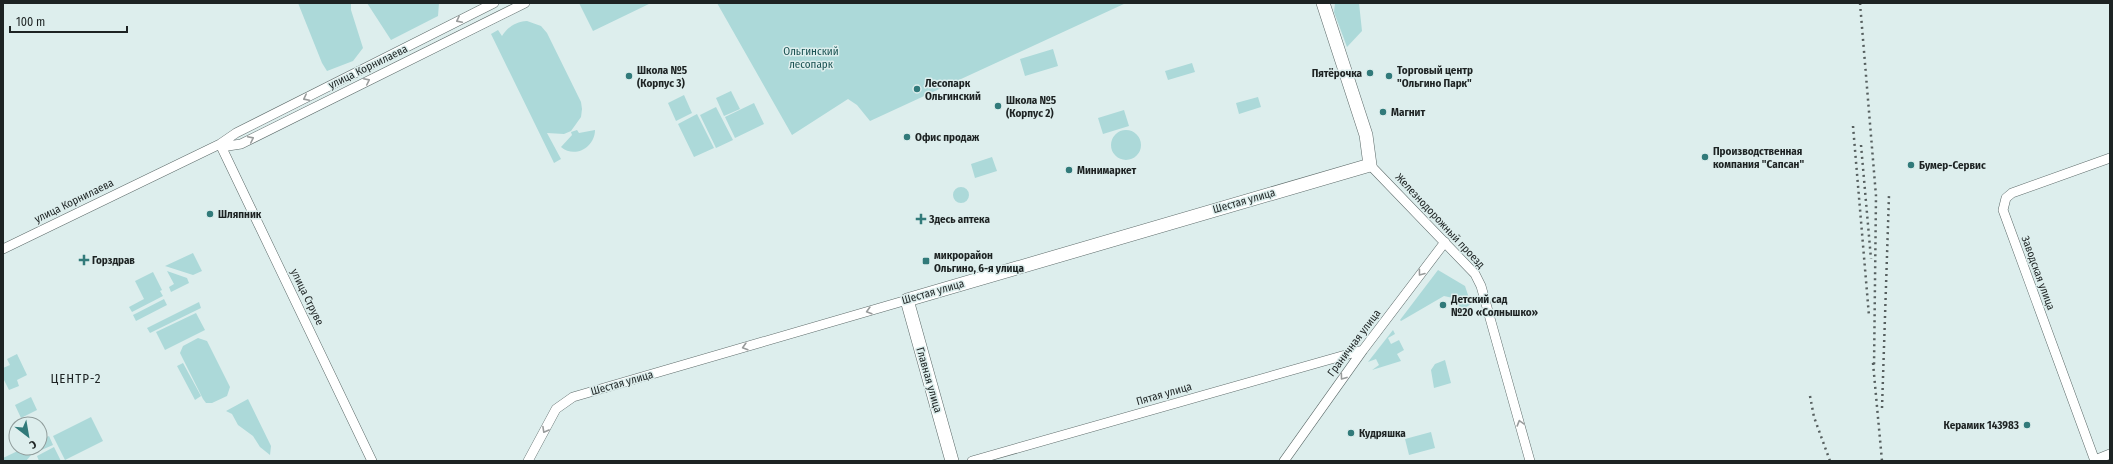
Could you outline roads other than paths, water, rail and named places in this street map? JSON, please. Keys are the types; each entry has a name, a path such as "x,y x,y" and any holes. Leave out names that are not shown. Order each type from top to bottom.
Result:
{"street":[{"name":"улица Корнилаева","path":"3,249 220,144 236,133 494,3"},
{"name":"улица Корнилаева","path":"220,144 228,146 241,144 525,3"},
{"path":"1323,3 1366,135 1370,165"},
{"name":"улица Струве","path":"220,144 372,461"},
{"name":"Заводская улица","path":"2095,460 2003,210 2006,198 2012,193 2110,158"},
{"name":"Железнодорожный проезд","path":"1370,165 1475,274 1481,286 1530,461"},
{"name":"Шестая улица","path":"528,461 556,409 573,397 1370,165"},
{"name":"Граничная улица","path":"1284,461 1363,350 1445,242"},
{"name":"Главная улица","path":"907,300 952,461"},
{"name":"Пятая улица","path":"972,461 1363,350"},
{"path":"2095,460 2110,454"}],"railway":[{"path":"1860,3 1876,196 1874,368"},
{"path":"1853,126 1869,316"},
{"path":"1861,145 1871,259"},
{"path":"1882,408 1889,195"},
{"path":"1873,363 1882,461"},
{"path":"1810,396 1814,417 1830,461"}],"place":[{"name":"Пятёрочка","path":"1370,73"},
{"name":"Школа №5 (Корпус 3)","path":"629,76"},
{"name":"Торговый центр \"Ольгино Парк\"","path":"1389,76"},
{"name":"Лесопарк Ольгинский","path":"917,89"},
{"name":"Школа №5 (Корпус 2)","path":"998,106"},
{"name":"Магнит","path":"1383,112"},
{"name":"Офис продаж","path":"907,137"},
{"name":"Производственная компания \"Сапсан\"","path":"1705,157"},
{"name":"Бумер-Сервис","path":"1911,165"},
{"name":"Минимаркет","path":"1069,170"},
{"name":"Шляпник","path":"210,214"},
{"name":"Здесь аптека","path":"921,219"},
{"name":"Горздрав","path":"84,260"},
{"name":"микрорайон Ольгино, 6-я улица","path":"926,261"},
{"name":"Детский сад №20 «Солнышко»","path":"1443,305"},
{"name":"Керамик 143983","path":"2027,425"},
{"name":"Кудряшка","path":"1351,433"}],"district":[{"name":"ЦЕНТР-2","path":"76,378"}],"park label":[{"name":"Ольгинский лесопарк","path":"811,57"}]}
